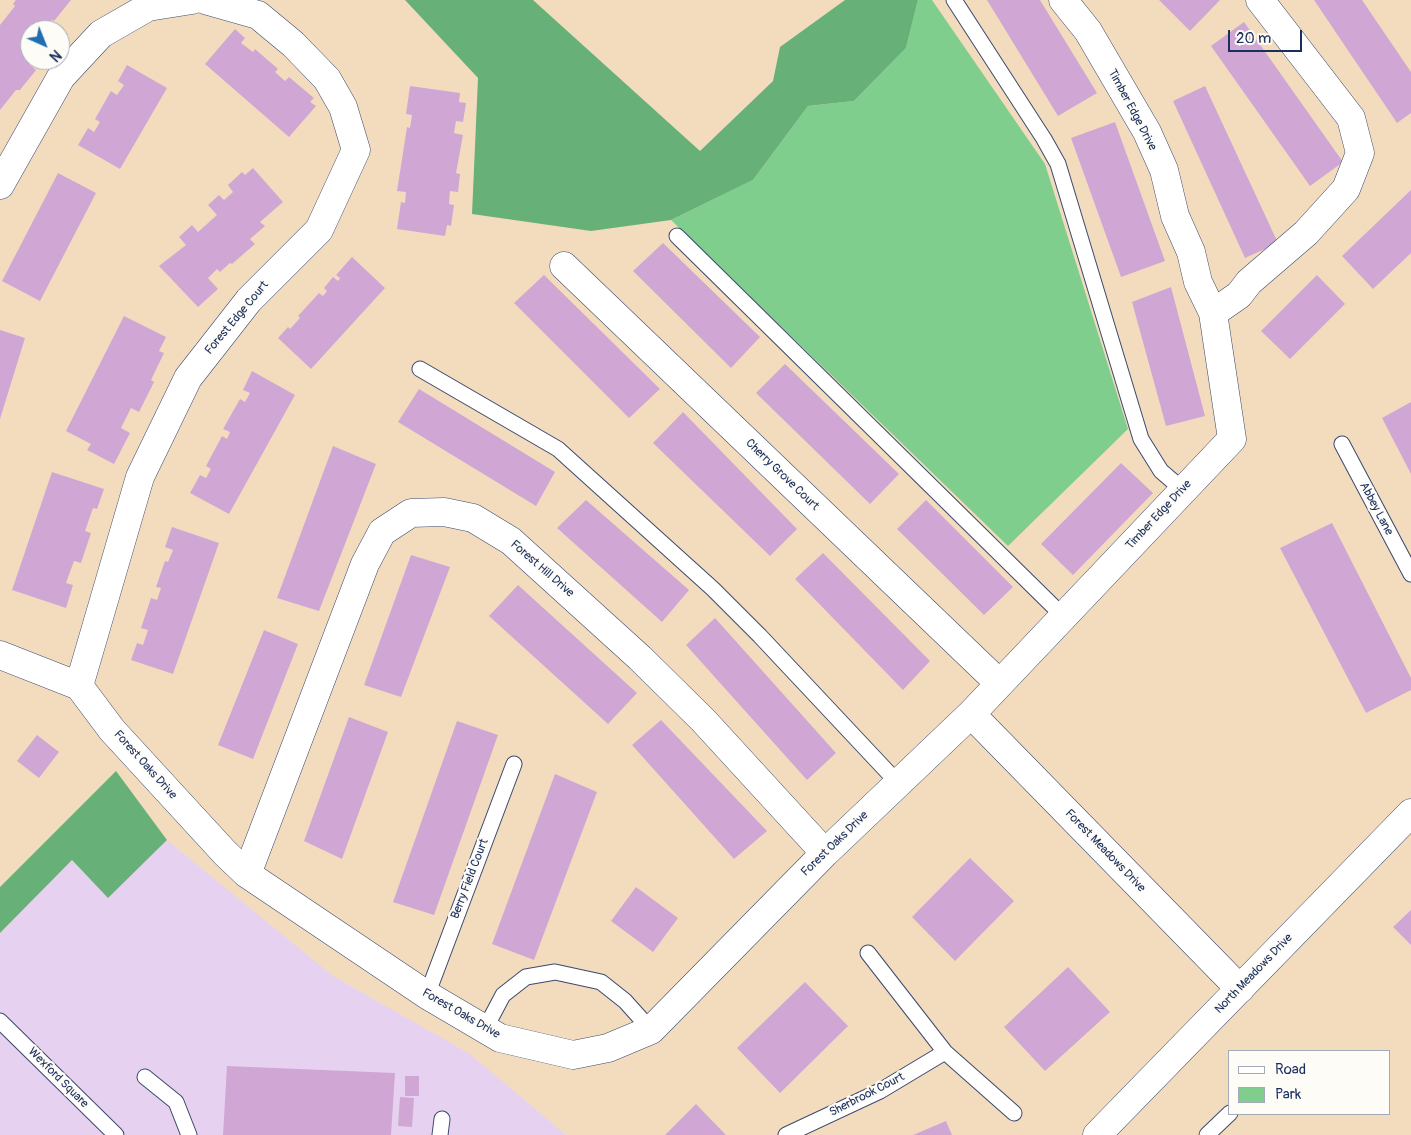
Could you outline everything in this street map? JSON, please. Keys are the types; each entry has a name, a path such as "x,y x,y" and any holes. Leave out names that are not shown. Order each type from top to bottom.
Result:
{"street":[{"path":"0,185 61,77 101,34 148,7 192,0"},
{"name":"Forest Edge Court","path":"79,686 140,477 188,378 249,300 319,230 356,150 343,108 327,79 293,44 258,15 205,0"},
{"name":"Timber Edge Drive","path":"999,683 1232,439 1213,313 1198,282 1191,252 1175,216 1164,170 1147,132 1088,31 1064,0"},
{"path":"1213,313 1239,295 1249,282 1306,232 1346,188 1360,153 1350,118 1260,0"},
{"name":"Cherry Grove Court","path":"564,266 999,683"},
{"name":"Forest Hill Drive","path":"247,874 365,564 382,532 410,513 444,512 473,518 511,541 640,658 703,720 825,853"},
{"path":"0,655 79,686"},
{"path":"971,714 999,683"},
{"name":"Forest Oaks Drive","path":"79,686 112,730 225,853 247,874 427,995 500,1038 573,1055 608,1048 650,1030 825,853 971,714"},
{"name":"Forest Meadows Drive","path":"971,714 1240,989"},
{"name":"North Meadows Drive","path":"1097,1135 1411,813"}],"lane":[{"path":"954,0 1044,139 1058,164 1141,439 1161,471 1183,490"},
{"path":"677,236 1063,616"},
{"path":"420,369 558,449 713,588 898,783"},
{"name":"Abbey Lane","path":"1342,444 1411,574"},
{"name":"Berry Field Court","path":"427,995 514,764"},
{"path":"868,953 945,1052 1014,1113"},
{"path":"485,1029 503,995 526,977 555,972 601,982 625,1001 650,1030"},
{"name":"Wexford Square","path":"0,1021 116,1135"},
{"name":"Sherbrook Court","path":"786,1135 880,1091 945,1052"},
{"path":"145,1077 176,1102 189,1135"},
{"path":"1207,1135 1228,1114"},
{"path":"440,1135 442,1119"}],"shaded area":[{"path":"167,840 333,976 470,1054 566,1135 0,1135 0,933 72,860 108,897"}],"green space":[{"path":"405,0 533,0 700,151 773,81 780,47 845,0 918,0 906,48 854,101 808,106 753,180 671,220 591,231 472,214 478,78"},
{"path":"918,0 932,0 1045,164 1128,429 1008,546 671,220 753,180 808,106 854,101 906,48"},
{"path":"116,771 167,840 108,898 72,860 0,933 0,887"}],"building":[{"path":"16,0 71,0 55,20 20,20 20,70 36,70 0,110 0,25 15,6 13,4"},
{"path":"987,0 1040,0 1097,93 1058,116"},
{"path":"1159,0 1220,0 1190,31"},
{"path":"1314,0 1362,0 1411,72 1411,113 1397,123"},
{"path":"1244,22 1343,162 1310,186 1211,46"},
{"path":"235,29 245,38 241,43 253,52 255,49 278,69 275,72 285,81 289,77 314,98 310,102 316,106 289,137 205,64"},
{"path":"127,65 167,88 120,169 78,145 88,128 94,132 100,122 95,119 111,91 117,95 124,85 118,81"},
{"path":"410,86 460,93 459,102 466,103 463,122 456,121 454,133 463,135 456,173 460,174 458,192 450,191 449,204 454,205 451,226 447,225 445,236 397,229 401,202 405,203 406,192 397,191 407,127 410,128 412,115 406,114"},
{"path":"1205,86 1278,243 1245,258 1173,101"},
{"path":"1115,122 1165,261 1121,277 1071,138"},
{"path":"253,168 283,202 260,222 265,226 250,239 255,244 232,264 230,263 220,272 217,269 208,278 218,289 198,307 159,266 186,245 179,237 192,225 198,232 217,215 208,205 219,195 224,200 233,192 228,185 242,172 245,175"},
{"path":"58,173 96,193 40,301 2,281"},
{"path":"1411,190 1411,253 1373,289 1342,256"},
{"path":"663,243 760,337 731,368 633,271"},
{"path":"352,257 385,288 311,369 278,338 288,327 290,329 300,318 298,316 319,293 323,296 327,291 324,288 333,277 338,281 340,278 336,275"},
{"path":"544,275 660,389 629,418 514,303"},
{"path":"1317,275 1345,304 1290,359 1261,331"},
{"path":"1171,287 1205,416 1166,426 1132,302"},
{"path":"124,316 166,337 159,351 164,353 151,380 154,382 139,412 131,408 121,428 130,433 114,464 87,450 91,444 66,431"},
{"path":"0,330 25,338 0,419"},
{"path":"785,364 899,474 870,504 756,393"},
{"path":"252,371 295,395 229,514 190,493 200,475 206,478 211,469 206,466 222,436 227,439 230,432 223,429 240,399 245,402 250,393 243,390"},
{"path":"419,389 555,472 536,506 398,422"},
{"path":"1411,402 1411,474 1382,418"},
{"path":"683,412 797,529 770,556 653,443"},
{"path":"333,446 376,464 319,611 277,598"},
{"path":"1121,463 1153,493 1073,575 1041,544"},
{"path":"52,472 104,489 97,509 93,508 85,531 91,533 81,563 74,561 66,583 73,585 66,608 12,590"},
{"path":"586,500 689,590 662,622 557,528"},
{"path":"926,500 1013,587 984,615 897,529"},
{"path":"1332,523 1411,678 1411,690 1366,713 1280,548"},
{"path":"172,527 219,543 173,674 131,660 137,643 143,645 148,630 141,628 151,598 157,600 161,588 156,587 165,561 168,562 173,550 165,547"},
{"path":"823,553 930,661 903,690 795,579"},
{"path":"411,555 450,567 401,697 364,685"},
{"path":"518,585 637,693 608,724 489,616"},
{"path":"715,618 836,753 807,780 686,645"},
{"path":"264,630 298,644 253,759 218,745"},
{"path":"349,717 388,732 342,859 304,841"},
{"path":"661,720 767,831 734,859 632,745"},
{"path":"457,721 498,735 434,915 393,902"},
{"path":"37,735 59,752 39,778 17,761"},
{"path":"555,774 597,792 534,960 492,944"},
{"path":"970,858 1014,901 955,961 912,917"},
{"path":"636,887 678,918 653,952 611,921"},
{"path":"1411,910 1411,945 1393,927"},
{"path":"1068,967 1110,1012 1045,1071 1004,1027"},
{"path":"805,982 848,1026 780,1093 737,1048"},
{"path":"227,1066 395,1073 391,1135 223,1135"},
{"path":"405,1076 419,1076 419,1096 405,1096"},
{"path":"400,1097 414,1098 412,1127 398,1126"},
{"path":"696,1104 726,1135 665,1135"},
{"path":"946,1121 952,1135 913,1135"}]}
